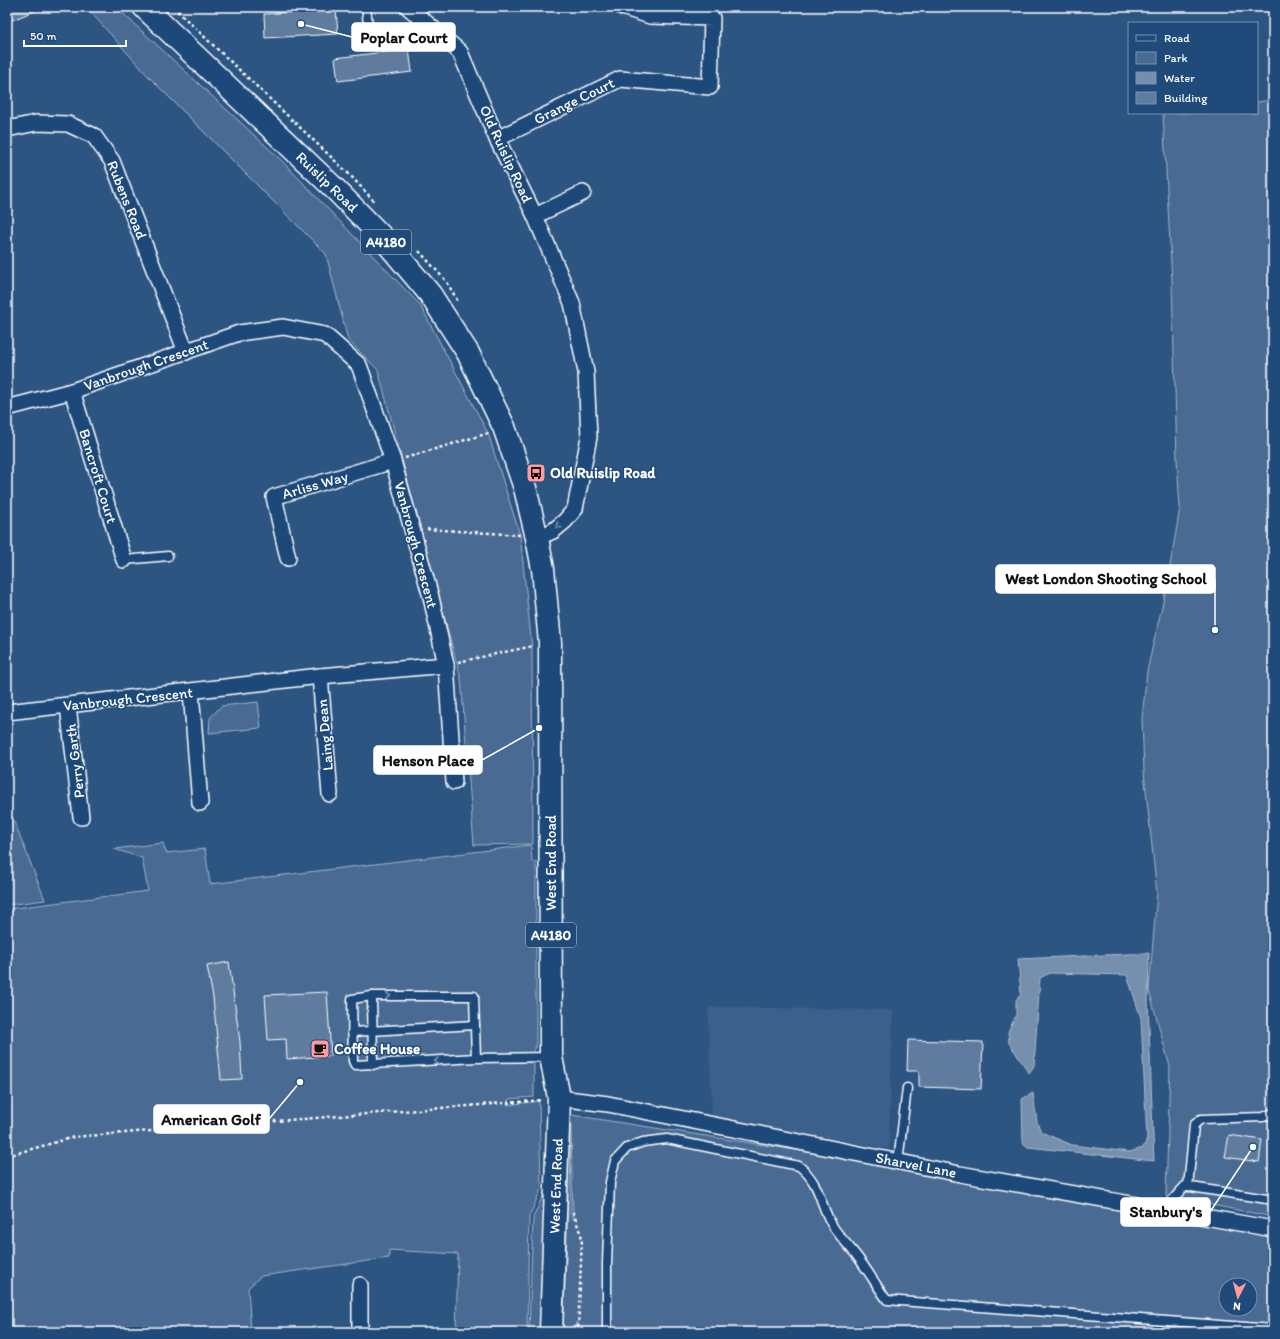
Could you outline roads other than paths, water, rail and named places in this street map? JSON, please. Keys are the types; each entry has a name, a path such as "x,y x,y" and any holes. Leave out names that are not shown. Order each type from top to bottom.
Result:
{"main road":[{"name":"Ruislip Road","path":"144,7 336,190 382,237 430,294 468,352 502,422 525,488 530,539"},
{"name":"West End Road","path":"530,539 543,569 550,643 551,1057 560,1098 551,1332"}],"street":[{"name":"Old Ruislip Road","path":"408,7 460,52 498,139 535,216 572,303 586,372 589,437 575,508 565,521 553,530 530,539"},
{"name":"Grange Court","path":"498,139 620,79 710,87 712,18 650,16 622,7"},
{"name":"Rubens Road","path":"7,129 36,123 68,124 94,136 112,161 186,352"},
{"path":"535,216 583,193"},
{"name":"Vanbrough Crescent","path":"7,408 72,391 239,333 283,327 325,335 359,365 393,461 431,597 446,665 320,676 7,712"},
{"name":"Bancroft Court","path":"72,391 124,560"},
{"name":"Arliss Way","path":"288,558 274,497 393,461"},
{"path":"446,665 454,782"},
{"name":"Laing Dean","path":"320,676 330,794"},
{"path":"191,692 200,803"},
{"name":"Perry Garth","path":"68,706 81,817"},
{"name":"Sharvel Lane","path":"560,1098 601,1103 898,1162 1273,1229"},
{"path":"360,1285 360,1332"}],"lane":[{"path":"366,7 370,41"},
{"path":"124,560 168,556"},
{"path":"476,1058 474,996 372,996 352,999 353,1061 355,1065 476,1058 551,1057"},
{"path":"372,996 374,1065"},
{"path":"352,1032 475,1025"},
{"path":"898,1162 907,1088"},
{"path":"1188,1187 1194,1125 1201,1119 1263,1117 1273,1113"},
{"path":"607,1332 607,1262 610,1182 615,1161 627,1148 643,1142 667,1139 798,1166 809,1174 818,1190 827,1216 835,1229 855,1254 887,1300 1273,1329"},
{"path":"1163,1210 1185,1186 1273,1200"}],"water":[{"path":"1149,953 1148,1000 1154,1161 1028,1147 1023,1143 1022,1099 1033,1093 1037,1122 1041,1132 1072,1145 1129,1152 1143,1148 1147,1139 1141,1018 1127,975 1050,973 1040,978 1034,1066 1029,1073 1009,1043 1008,1032 1016,1015 1016,1000 1021,994 1018,959"}],"place":[{"name":"Poplar Court","path":"301,24"},
{"name":"Old Ruislip Road","path":"536,473"},
{"name":"West London Shooting School","path":"1215,630"},
{"name":"Henson Place","path":"539,728"},
{"name":"Coffee House","path":"320,1049"},
{"name":"American Golf","path":"300,1082"},
{"name":"Stanbury's","path":"1253,1147"}]}
